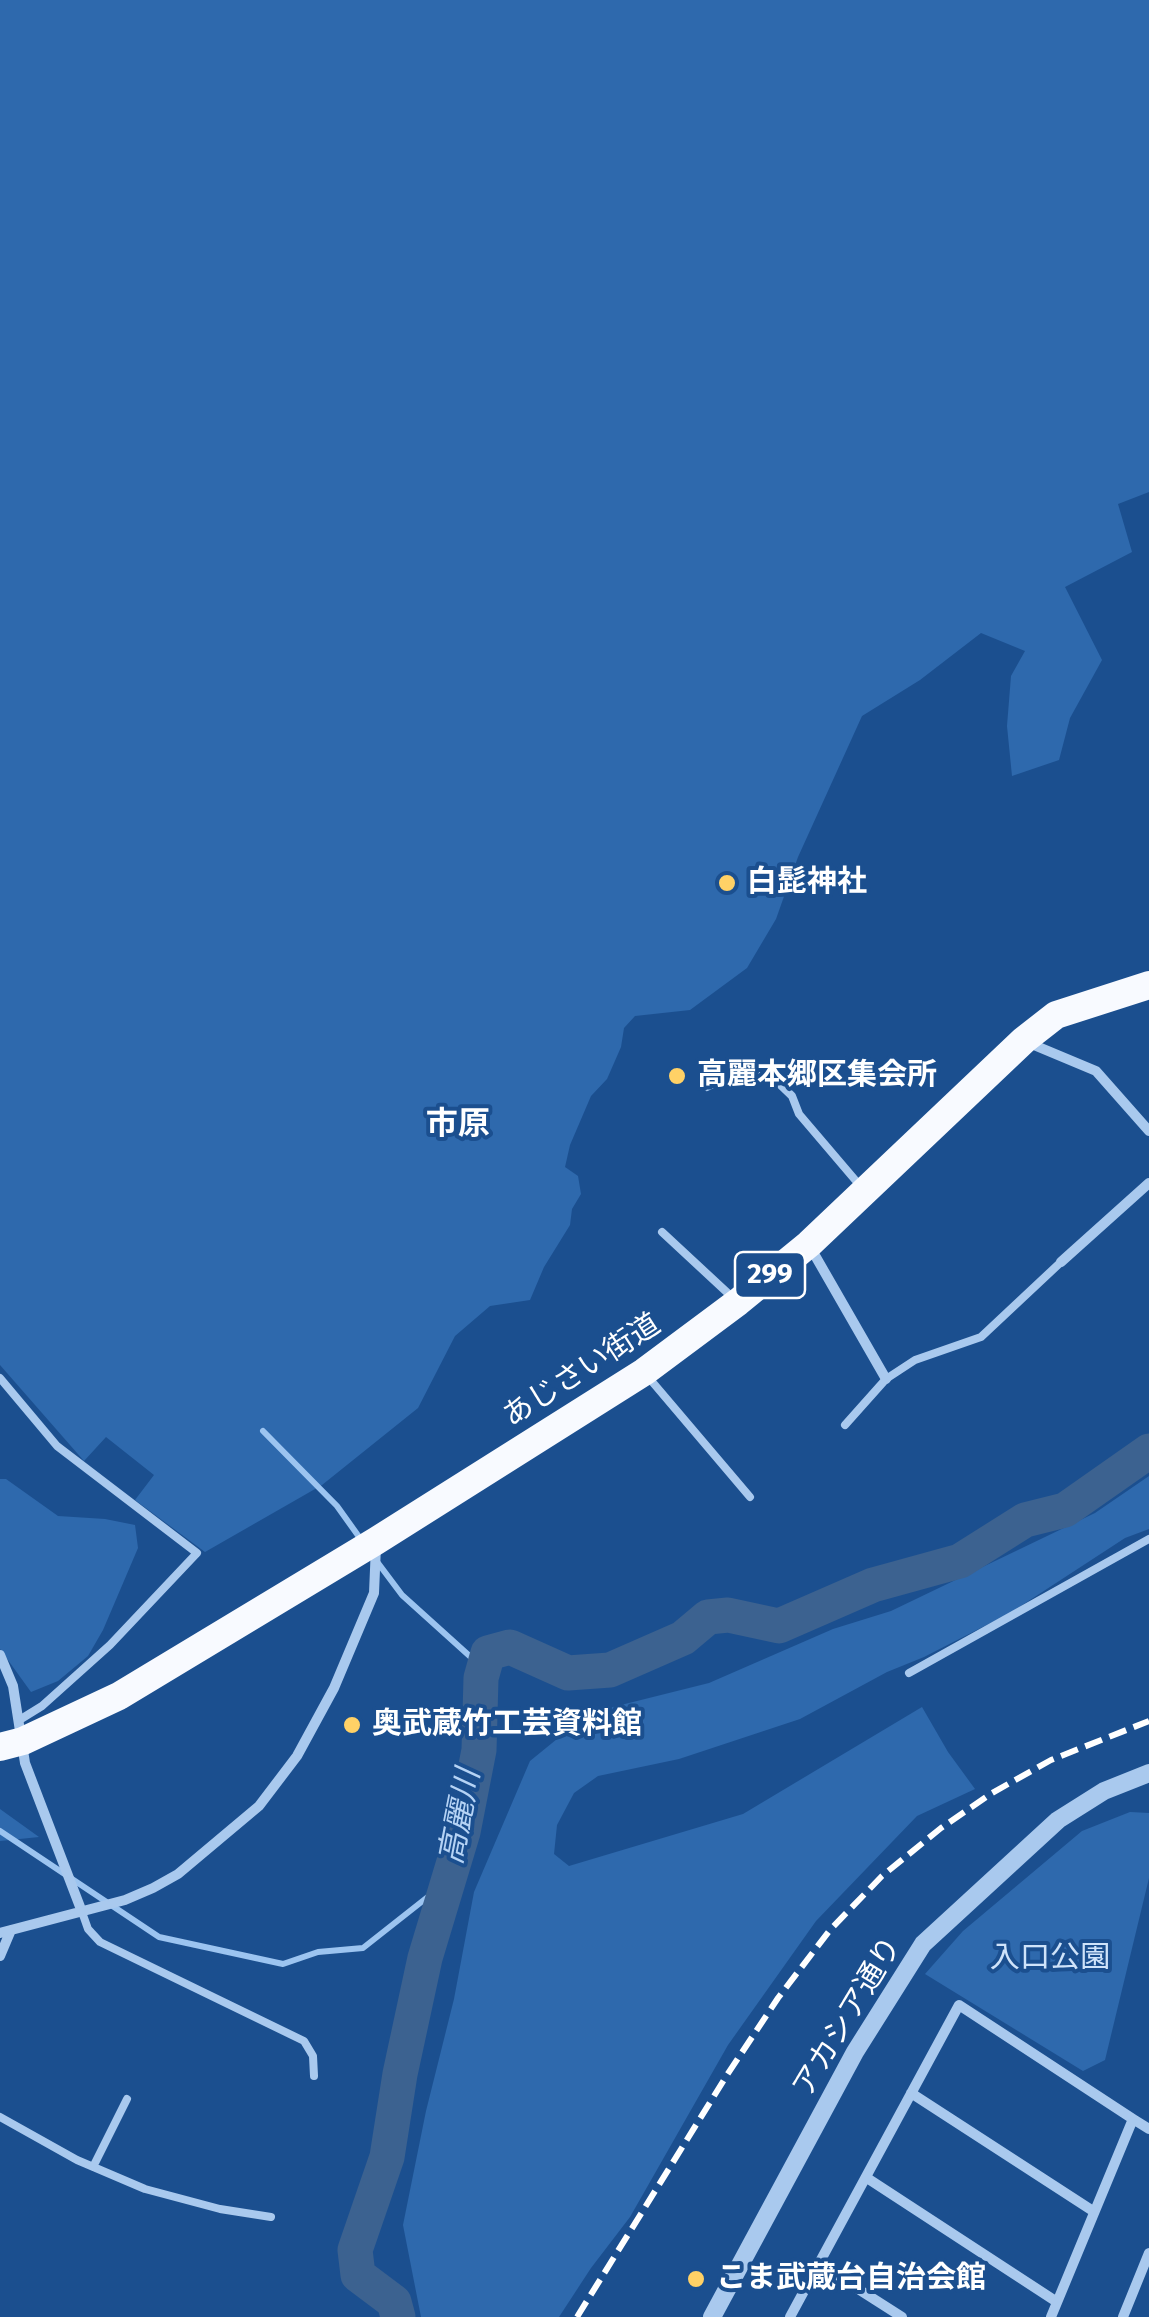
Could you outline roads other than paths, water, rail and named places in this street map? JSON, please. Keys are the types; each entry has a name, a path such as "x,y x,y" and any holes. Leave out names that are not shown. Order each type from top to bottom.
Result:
{"highway":[{"name":"あじさい街道","path":"14,1736 119,1696 644,1372 808,1244 1024,1040 1056,1016 1149,985"}],"street":[{"path":"1148,972 1149,985"},
{"path":"1024,1040 1096,1070 1149,1132"},
{"path":"1061,1262 1149,1183"},
{"path":"808,1244 886,1379"},
{"path":"0,1956 5,1932 125,1900 178,1874 259,1806 296,1756 334,1688 374,1594 369,1545"},
{"path":"0,1654 13,1686 14,1736 82,1912"},
{"name":"アカシア通り","path":"712,2317 855,2052 923,1944 1058,1820 1104,1791 1149,1773"},
{"path":"790,2317 960,2005 1149,2128"},
{"path":"912,2093 1094,2211"},
{"path":"1050,2317 1133,2119"},
{"path":"866,2178 1057,2302"},
{"path":"1123,2317 1149,2253"},
{"path":"819,2264 902,2317"}],"lane":[{"path":"706,1086 738,1070 765,1070 792,1096 799,1114 865,1191"},
{"path":"662,1232 738,1302"},
{"path":"844,1425 886,1379 915,1360 981,1336 1061,1262"},
{"path":"644,1372 750,1497"},
{"path":"0,1378 57,1446 197,1553 110,1645 14,1736"},
{"path":"909,1673 1149,1538"},
{"path":"82,1912 88,1929 100,1942 304,2041 313,2056 314,2076"},
{"path":"92,2167 126,2099"},
{"path":"0,2117 92,2167 145,2189 220,2209 271,2217"}],"waterway":[{"path":"263,1431 337,1506 362,1541"},
{"name":"高麗川","path":"398,2317 394,2302 358,2275 355,2250 387,2157 425,1958 463,1832 479,1750 481,1678 488,1653 510,1647 568,1673 610,1670 683,1638 708,1617 728,1615 779,1626 873,1585 960,1561 1025,1520 1065,1510 1149,1451"},
{"path":"375,1559 402,1595 484,1669"},
{"path":"0,1831 159,1937 283,1964 318,1952 363,1948 448,1881"}],"railway":[{"path":"577,2317 727,2075 778,1998 830,1930 882,1876 992,1793 1051,1760 1149,1721"}],"place":[{"name":"白髭神社","path":"727,883"},
{"name":"高麗本郷区集会所","path":"677,1076"},
{"name":"奥武蔵竹工芸資料館","path":"352,1725"},
{"name":"こま武蔵台自治会館","path":"696,2279"}],"district":[{"name":"市原","path":"458,1125"}],"park label":[{"name":"入口公園","path":"1050,1959"}]}
